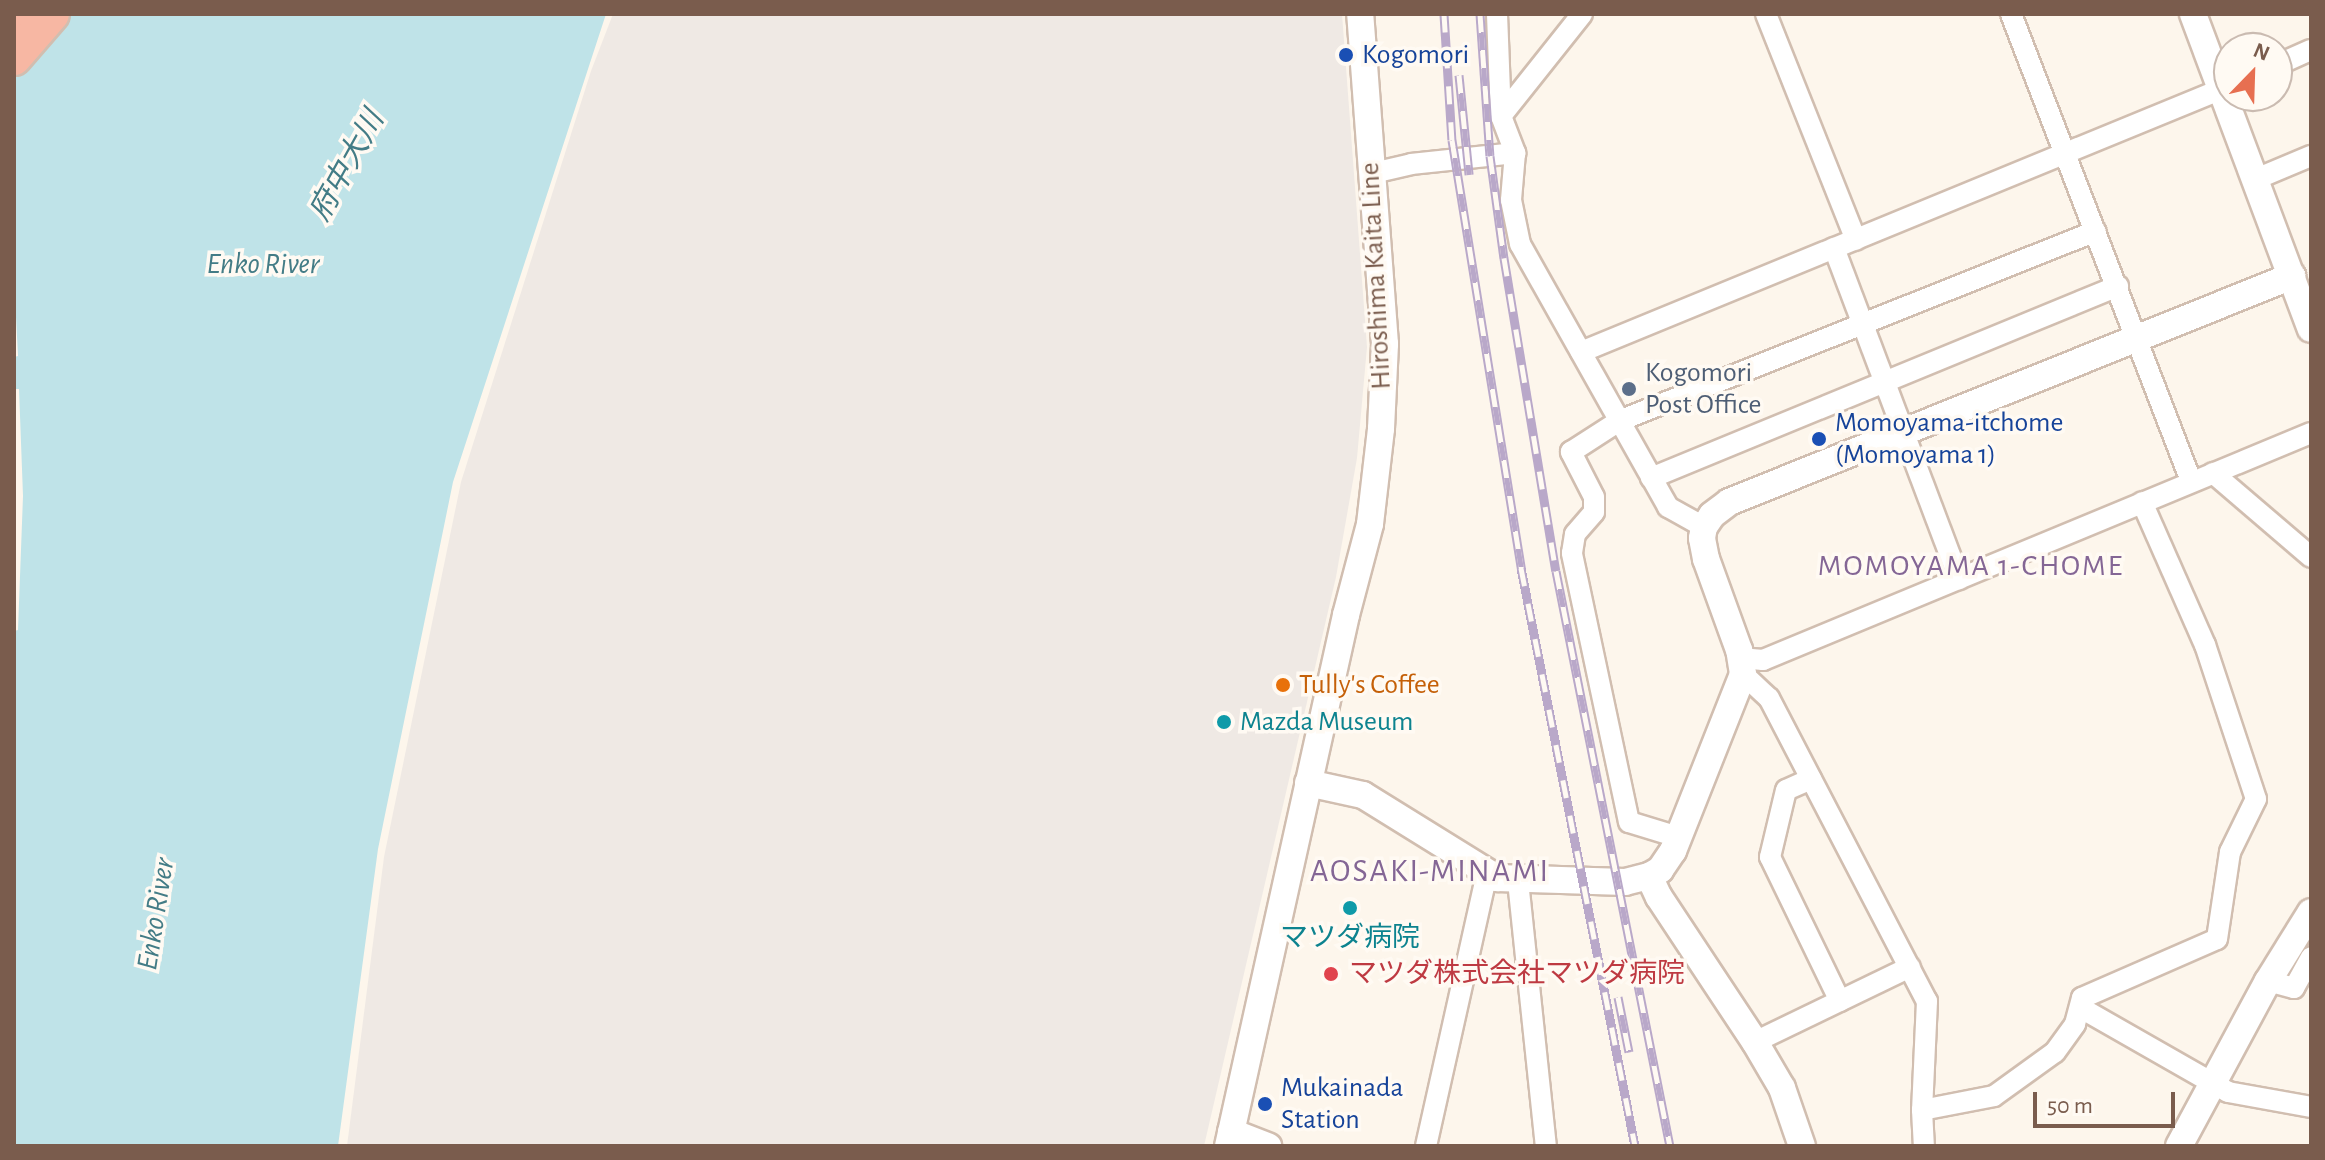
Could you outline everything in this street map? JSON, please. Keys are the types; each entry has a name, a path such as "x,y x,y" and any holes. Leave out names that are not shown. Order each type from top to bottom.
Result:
{"highway":[{"path":"14,26 20,14"},
{"path":"14,58 52,14"}],"street":[{"name":"Hiroshima Kaita Line","path":"1229,1139 1308,783 1370,524 1381,429 1385,344 1360,14"},
{"path":"1497,14 1501,116 1515,153 1511,200 1516,232 1668,507 1704,527"},
{"path":"1501,116 1582,14"},
{"path":"1766,14 1856,240"},
{"path":"2011,14 2191,481"},
{"path":"2193,14 2213,60"},
{"path":"1581,352 2213,92"},
{"path":"2233,112 2311,329"},
{"path":"1373,173 1411,164 1515,153"},
{"path":"2256,179 2311,156"},
{"path":"1678,837 1629,822 1572,553 1575,534 1590,519 1595,504 1571,452 1619,421 2096,231"},
{"path":"1834,248 1959,579"},
{"path":"1924,1146 1922,1110 1927,1001 1769,698 1742,666 1706,559 1704,527 1729,502 2292,276"},
{"path":"1651,478 2118,286"},
{"path":"1742,666 1763,660 2311,433"},
{"path":"2213,473 2311,557"},
{"path":"1922,1110 1994,1096 2055,1052 2081,1008 2082,998 2217,939 2230,852 2256,799 2205,645 2142,502"},
{"path":"1308,783 1363,795 1487,873 1518,881 1625,882 1649,876 1667,862 1742,666"},
{"path":"1811,779 1786,790 1770,857 1840,1001"},
{"path":"1426,1146 1487,873"},
{"path":"1649,876 1674,921 1782,1088 1802,1146"},
{"path":"1518,881 1546,1146"},
{"path":"2179,1146 2268,981 2311,912"},
{"path":"2268,981 2294,988 2311,957"},
{"path":"1755,1042 1910,967"},
{"path":"2081,1008 2228,1092 2311,1107"},
{"path":"1229,1139 1268,1146"}],"shaded area":[{"path":"613,14 1342,14 1367,347 1357,458 1336,577 1204,1146 347,1146 384,857 461,482 591,71"}],"water":[{"name":"Enko River","path":"14,14 606,14 453,482 378,849 338,1146 14,1146 14,631 18,630 23,496 19,389 14,389 14,357 18,356 14,278"}],"railway":[{"path":"1444,14 1452,140 1521,568 1635,1146"},
{"path":"1480,14 1490,156 1556,571 1670,1146"},
{"path":"1459,75 1469,174"},
{"path":"1618,997 1629,1052"}],"place":[{"name":"Kogomori","path":"1346,55"},
{"name":"Kogomori Post Office","path":"1629,389"},
{"name":"Momoyama-itchome (Momoyama 1)","path":"1819,439"},
{"name":"Tully's Coffee","path":"1283,685"},
{"name":"Mazda Museum","path":"1224,722"},
{"name":"マツダ病院","path":"1350,908"},
{"name":"マツダ株式会社マツダ病院","path":"1331,974"},
{"name":"Mukainada Station","path":"1265,1104"}],"district":[{"name":"MOMOYAMA 1-CHOME","path":"1971,566"},
{"name":"AOSAKI-MINAMI","path":"1430,871"}],"water label":[{"name":"府中大川","path":"347,166"}]}
